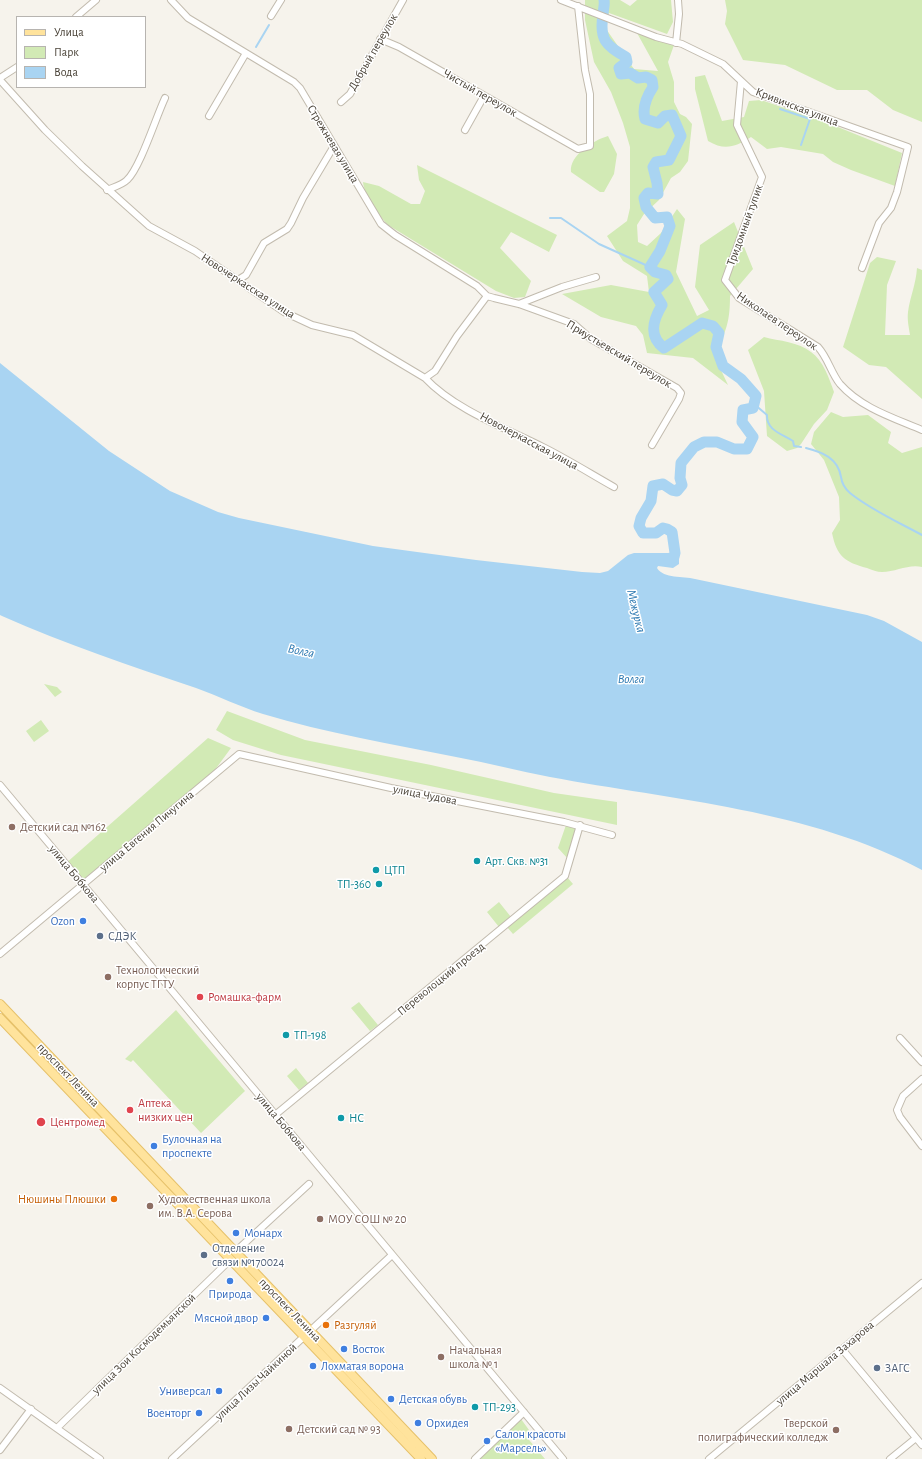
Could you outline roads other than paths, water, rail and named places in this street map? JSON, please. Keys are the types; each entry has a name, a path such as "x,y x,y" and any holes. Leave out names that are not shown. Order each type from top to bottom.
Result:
{"main road":[{"name":"проспект Ленина","path":"0,1004 236,1256 421,1459"},
{"name":"проспект Ленина","path":"0,1018 236,1256"},
{"name":"проспект Ленина","path":"308,1334 432,1459"}],"street":[{"path":"77,16 96,0"},
{"name":"Стрежневая улица","path":"171,0 188,18 294,82 300,88 381,224 395,235 477,286 487,296"},
{"path":"271,16 281,0"},
{"name":"Добрый переулок","path":"342,102 350,94 403,0"},
{"name":"Кривичская улица","path":"561,0 590,10 656,37 676,43 723,64 753,92 908,147 897,192 891,208 879,223 862,268"},
{"path":"676,43 679,14 678,0"},
{"name":"Чистый переулок","path":"380,39 399,47 578,149 590,146 590,94 585,70 578,6"},
{"path":"209,116 246,53"},
{"path":"0,79 16,67"},
{"name":"Новочеркасская улица","path":"0,79 45,130 107,190 149,226 195,251 284,312 312,325 353,335 425,378 433,386 464,407 544,448 614,488"},
{"name":"Тридомный тупик","path":"725,280 762,177 737,124 741,81"},
{"path":"464,130 484,96"},
{"path":"107,190 122,183 132,175 165,98"},
{"path":"238,280 246,275 264,244 287,229 303,198 334,146"},
{"path":"519,304 562,287 596,277"},
{"name":"Николаев переулок","path":"725,280 739,298 818,347 824,354 838,382 849,394 880,412 922,430"},
{"path":"425,378 435,371 457,336 487,296"},
{"name":"Приустьевский переулок","path":"487,296 519,304 574,324 591,339 677,388 681,393 680,399 652,444"},
{"name":"улица Чудова","path":"239,754 391,788 580,825 612,835"},
{"name":"улица Евгения Пичугина","path":"0,954 239,754"},
{"name":"улица Бобкова","path":"0,786 563,1459"},
{"name":"Переволоцкий проезд","path":"276,1115 565,876 580,825"},
{"path":"900,1038 922,1062"},
{"path":"922,1079 903,1096 897,1110 900,1117 922,1146"},
{"name":"улица Зои Космодемьянской","path":"57,1428 309,1184"},
{"name":"улица Лизы Чайкиной","path":"172,1459 392,1255"},
{"name":"улица Маршала Захарова","path":"708,1459 922,1282"},
{"path":"842,1349 922,1445"},
{"path":"0,1388 100,1459"},
{"path":"0,1450 31,1409"},
{"path":"475,1459 524,1412"},
{"path":"890,1459 916,1438"}],"water":[{"name":"Волга","path":"0,363 109,451 170,491 218,512 239,518 373,546 582,572 600,573 608,571 628,555 634,553 675,553 679,557 679,564 673,568 658,566 657,568 660,572 669,576 695,579 867,615 884,621 922,642 922,870 879,850 834,833 788,820 692,801 550,777 468,759 359,738 287,721 254,711 196,688 74,645 0,615"}],"waterway":[{"name":"Межурка","path":"604,0 602,23 603,36 613,49 626,57 627,62 619,68 621,74 630,73 638,78 646,77 652,80 653,87 647,98 645,106 645,119 658,123 665,116 672,115 681,136 669,160 656,162 653,167 658,194 648,193 644,198 646,207 655,218 667,217 670,226 660,251 650,267 655,272 666,275 668,279 654,292 662,305 654,322 654,333 659,343 664,348 702,323 713,326 719,333 716,347 723,366 741,379 756,396 753,408 743,410 742,422 753,437 747,449 734,449 717,442 704,442 694,447 681,463 680,478 682,485 677,491 672,490 663,484 653,486 651,501 641,518 639,526 643,533 656,533 663,528 672,532 675,553 674,557 664,560"},
{"path":"256,47 269,25"},
{"path":"780,109 810,119 801,145"},
{"path":"550,218 561,218 599,244 650,267"},
{"path":"754,404 767,415 767,420 772,428 793,441 794,446 801,447"},
{"path":"806,448 823,454 837,465 842,482 850,493 885,516 922,535"}],"place":[{"name":"Детский сад №162","path":"12,827"},
{"name":"Арт. Скв. №31","path":"477,861"},
{"name":"ЦТП","path":"376,870"},
{"name":"ТП-360","path":"379,884"},
{"name":"Ozon","path":"83,921"},
{"name":"СДЭК","path":"100,936"},
{"name":"Технологический корпус ТГТУ","path":"108,977"},
{"name":"Ромашка-фарм","path":"200,997"},
{"name":"ТП-198","path":"286,1035"},
{"name":"Аптека низких цен","path":"130,1110"},
{"name":"НС","path":"341,1118"},
{"name":"Центромед","path":"41,1122"},
{"name":"Булочная на проспекте","path":"154,1146"},
{"name":"Нюшины Плюшки","path":"114,1199"},
{"name":"Художественная школа им. В.А. Серова","path":"150,1206"},
{"name":"МОУ СОШ № 20","path":"320,1219"},
{"name":"Монарх","path":"236,1233"},
{"name":"Отделение связи №170024","path":"204,1255"},
{"name":"Природа","path":"230,1281"},
{"name":"Мясной двор","path":"266,1318"},
{"name":"Разгуляй","path":"326,1325"},
{"name":"Восток","path":"344,1349"},
{"name":"Начальная школа № 1","path":"441,1357"},
{"name":"Лохматая ворона","path":"313,1366"},
{"name":"ЗАГС","path":"877,1368"},
{"name":"Универсал","path":"219,1391"},
{"name":"Детская обувь","path":"391,1399"},
{"name":"ТП-293","path":"475,1407"},
{"name":"Военторг","path":"199,1413"},
{"name":"Орхидея","path":"418,1423"},
{"name":"Детский сад № 93","path":"289,1429"},
{"name":"Тверской полиграфический колледж","path":"836,1430"},
{"name":"Салон красоты «Марсель»","path":"487,1441"}]}
